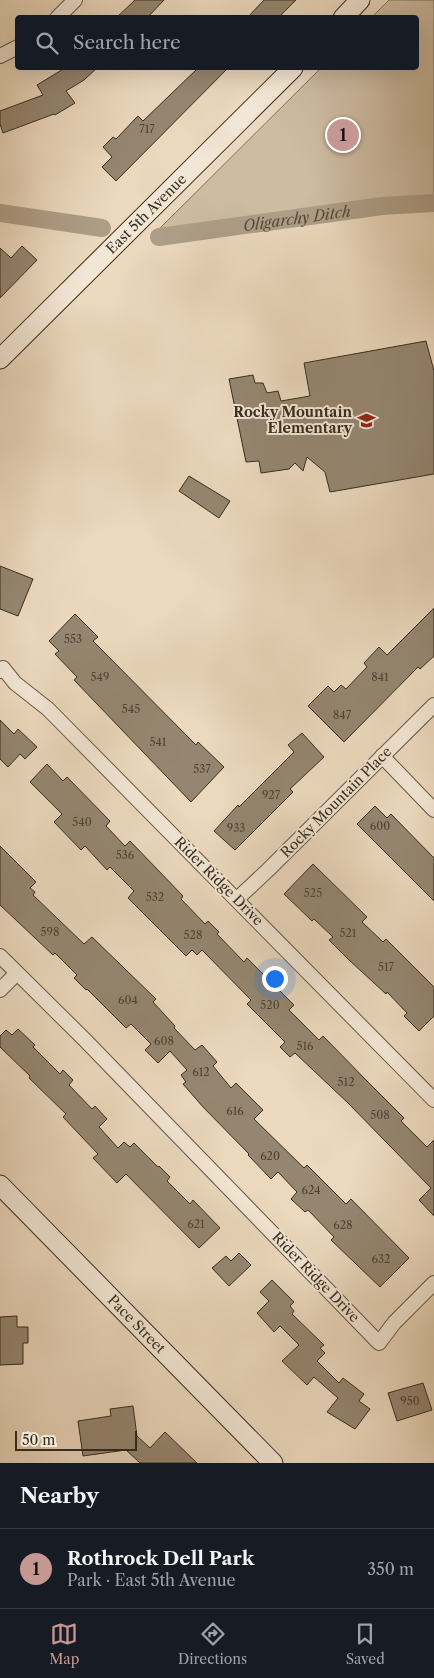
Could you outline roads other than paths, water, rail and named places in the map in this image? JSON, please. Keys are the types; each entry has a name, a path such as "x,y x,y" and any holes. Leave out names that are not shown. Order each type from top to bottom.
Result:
{"street":[{"path":"60,15 75,0"},
{"path":"346,15 360,0"},
{"path":"0,56 15,48"},
{"name":"East 5th Avenue","path":"0,359 291,70"},
{"name":"Rider Ridge Drive","path":"0,671 3,668 15,683 48,708 434,1100"},
{"name":"Rocky Mountain Place","path":"237,899 434,705"},
{"path":"382,756 434,810"},
{"name":"Rider Ridge Drive","path":"0,956 380,1343 394,1323 434,1283"},
{"path":"0,990 17,973"},
{"name":"Pace Street","path":"0,1185 273,1463"}],"waterway":[{"name":"Oligarchy Ditch","path":"159,237 382,206 434,203"},
{"name":"Oligarchy Ditch","path":"0,213 102,228"}],"place":[{"name":"Rothrock Dell Park","path":"343,135"},
{"name":"Rocky Mountain Elementary","path":"366,420"}]}
